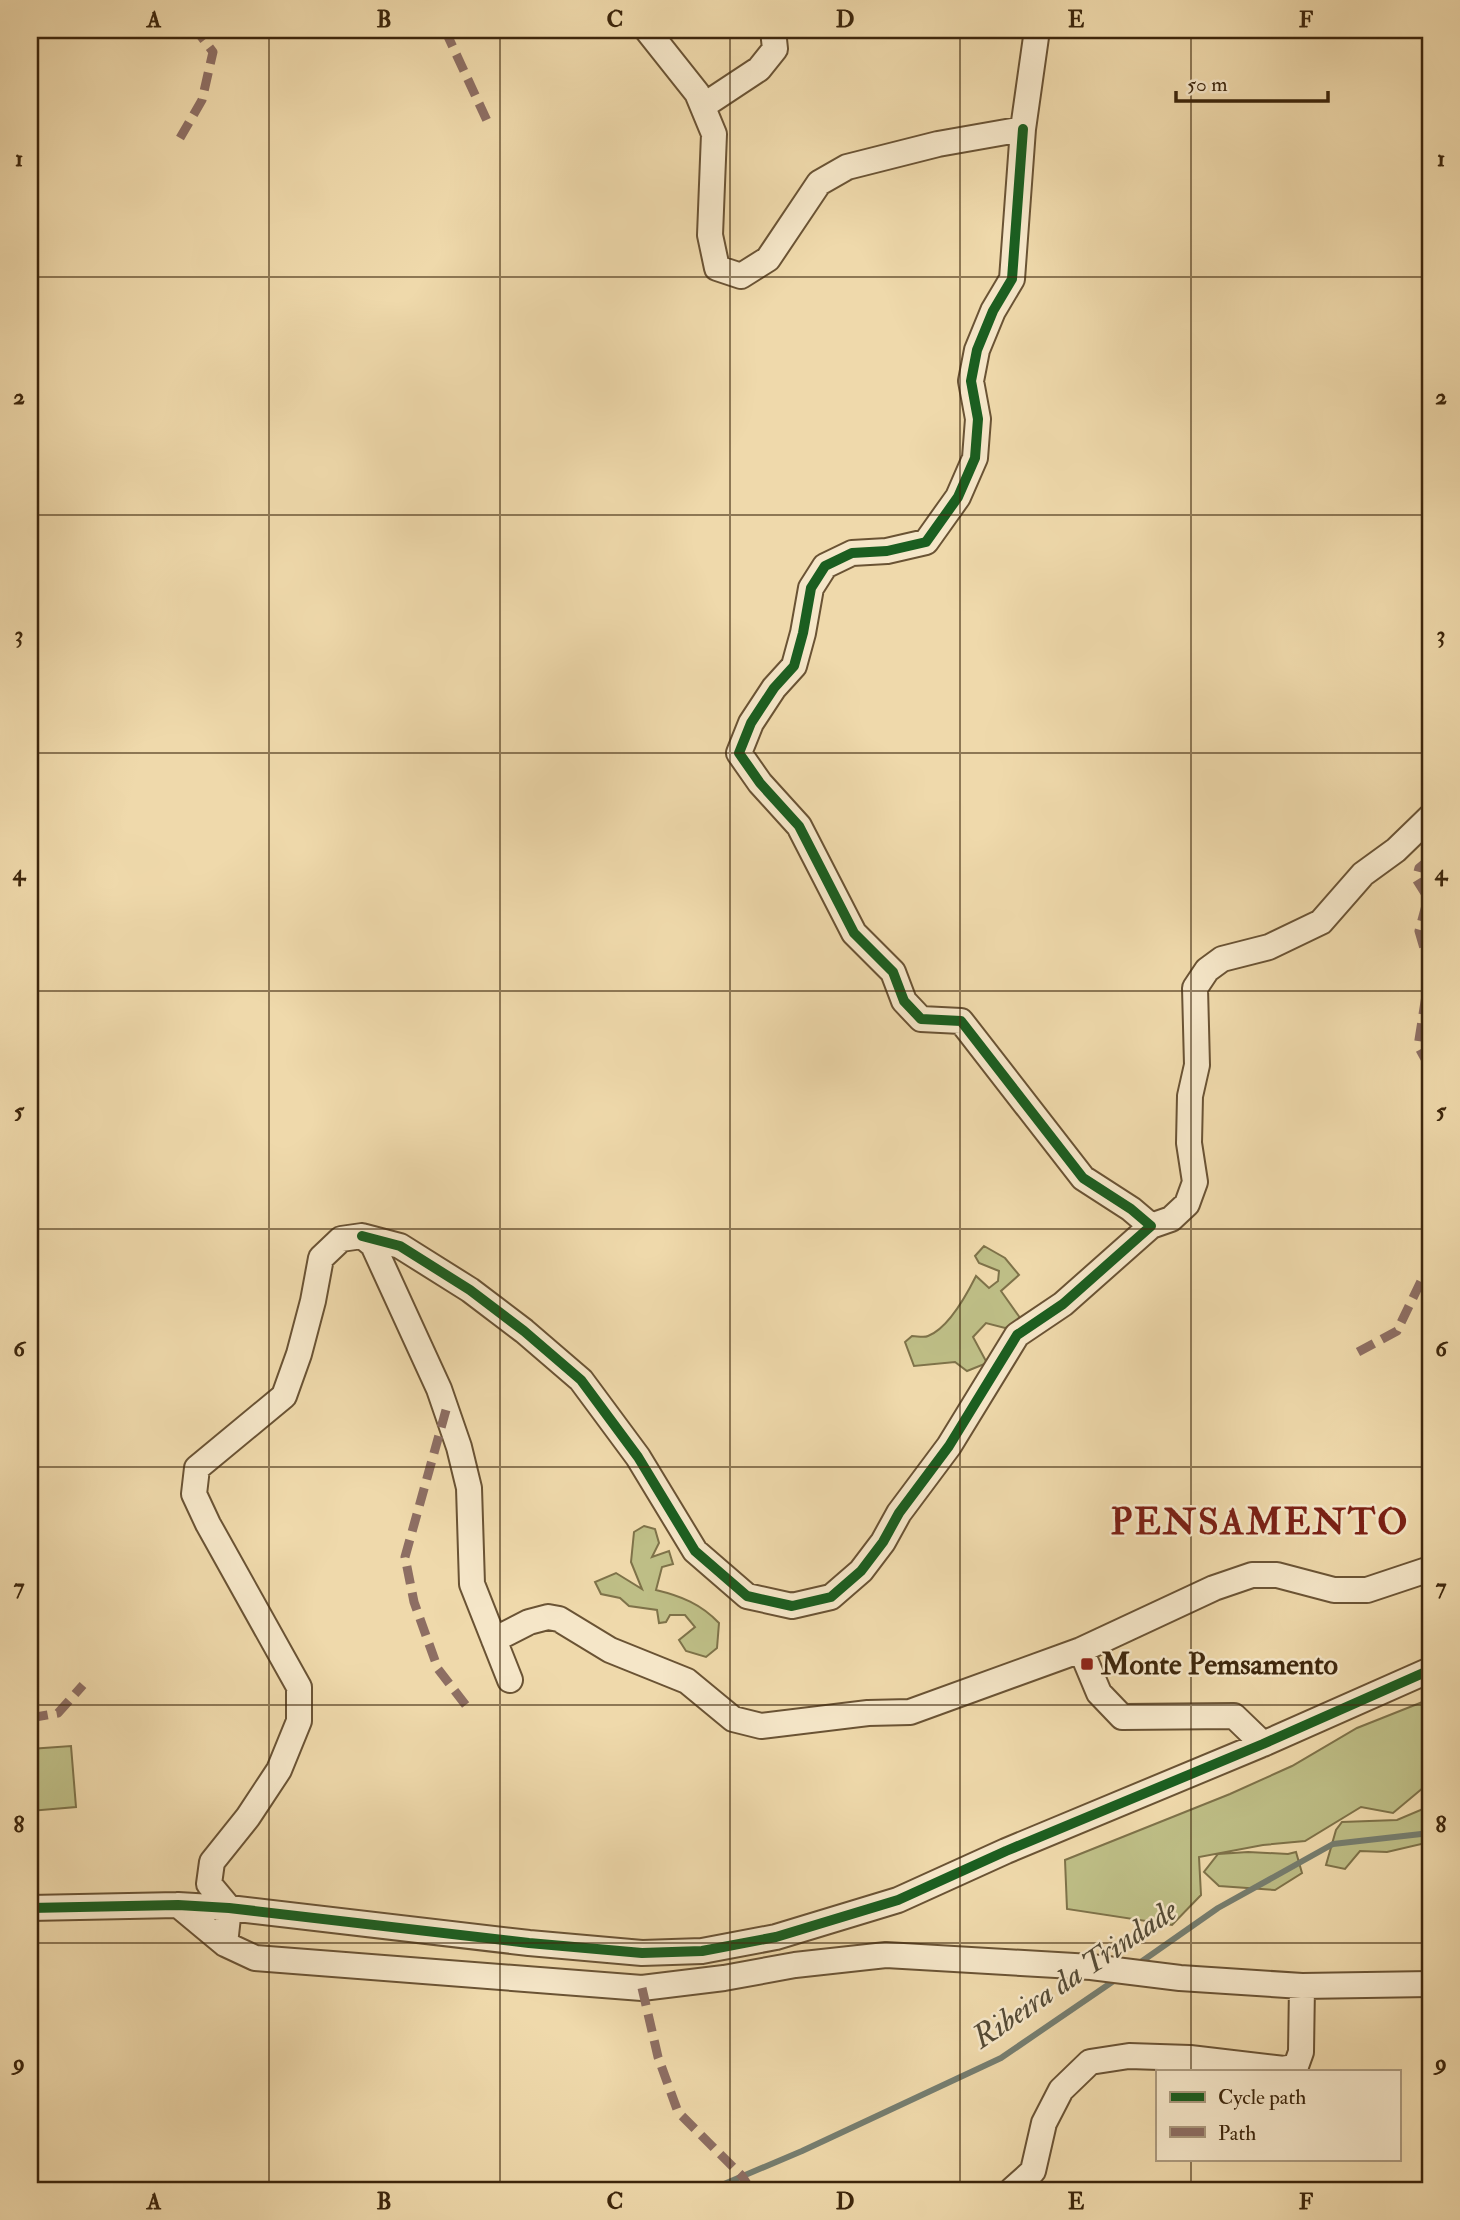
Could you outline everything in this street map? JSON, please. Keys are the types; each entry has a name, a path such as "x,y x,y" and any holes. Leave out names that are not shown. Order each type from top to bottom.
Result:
{"street":[{"path":"647,30 697,93 714,134 709,235 717,268 741,276 768,259 819,183 847,167 938,144 1023,129"},
{"path":"703,106 759,69 775,49 773,30"},
{"path":"1037,30 1023,129 1012,279 993,311 977,350 971,381 978,419 975,458 958,497 926,542 887,551 852,553 825,566 811,588 794,666 774,688 751,723 738,753 760,783 799,826 854,933 893,972 904,1001 922,1019 961,1021 1083,1178 1131,1209 1151,1226"},
{"path":"225,1944 229,1908 209,1884 212,1862 248,1817 279,1770 299,1721 299,1687 194,1494 197,1468 284,1396 299,1354 321,1258 341,1239 362,1236 400,1246 470,1290 524,1331 581,1380 638,1457 695,1551 747,1596 792,1606 831,1597 861,1571 883,1542 899,1513 949,1446 1017,1335 1063,1304 1151,1226 1171,1219 1187,1204 1195,1182 1189,1143 1190,1096 1197,1065 1195,988 1206,970 1222,959 1269,947 1321,922 1363,874 1396,850 1430,817"},
{"path":"362,1236 373,1245 439,1389 459,1447 469,1488 472,1584 510,1680"},
{"path":"494,1640 529,1622 548,1617 559,1619 610,1650 687,1681 733,1719 761,1726 868,1713 911,1712 1081,1650 1214,1588 1252,1575 1277,1575 1334,1590 1367,1590 1430,1569"},
{"path":"1081,1650 1099,1693 1122,1717 1234,1716 1263,1744"},
{"path":"30,1908 178,1905 229,1908 529,1943 642,1953 702,1951 776,1937 898,1900 1430,1670"},
{"path":"178,1905 225,1944 255,1958 642,1988 724,1978 795,1965 886,1955 1091,1967 1180,1978 1302,1986 1430,1984"},
{"path":"1012,2190 1033,2171 1044,2123 1061,2090 1090,2062 1129,2056 1203,2059 1284,2069 1296,2066 1301,2052 1302,1986"}],"green space":[{"path":"984,1246 1005,1258 1019,1275 1001,1291 1023,1322 1005,1328 986,1323 973,1337 987,1363 967,1371 955,1362 914,1366 905,1342 912,1336 928,1336 943,1326 968,1292 976,1276 989,1288 998,1281 999,1271 979,1263 975,1256"},
{"path":"644,1526 655,1529 659,1543 652,1557 669,1551 673,1564 662,1567 656,1590 690,1602 719,1623 717,1648 706,1657 686,1651 679,1640 695,1627 685,1615 670,1615 666,1622 659,1623 657,1610 629,1606 620,1598 601,1594 595,1582 616,1573 642,1589 631,1562 634,1532"},
{"path":"1430,1699 1430,1782 1393,1813 1361,1807 1305,1841 1263,1845 1199,1857 1201,1895 1172,1925 1067,1909 1065,1860 1230,1794 1292,1766 1357,1728"},
{"path":"71,1746 76,1807 30,1811 30,1749"},
{"path":"1430,1806 1430,1842 1387,1852 1360,1851 1345,1869 1326,1865 1336,1830 1342,1822 1397,1820"},
{"path":"1296,1852 1302,1873 1275,1890 1219,1886 1204,1872 1218,1854"}],"waterway":[{"name":"Ribeira da Trindade","path":"1138,1964 1218,1908 1333,1844 1430,1833"},
{"name":"Ribeira da Trindade","path":"710,2190 802,2151 1001,2058 1118,1978"}],"marked path":[{"path":"180,138 202,100 213,52 200,35 200,30"},
{"path":"445,30 489,125"},
{"path":"1430,859 1419,868 1416,879 1428,898 1419,931 1430,969"},
{"path":"1430,970 1418,1046 1430,1068"},
{"path":"1358,1352 1397,1331 1430,1268"},
{"path":"446,1410 405,1557 414,1602 438,1669 468,1708"},
{"path":"30,1718 58,1713 83,1685"},
{"path":"642,1988 658,2057 678,2112 742,2176 751,2190"}],"cycle path":[{"path":"362,1236 400,1246 470,1290 524,1331 581,1380 638,1457 695,1551 747,1596 792,1606 831,1597 861,1571 883,1542 899,1513 949,1446 1017,1335 1063,1304 1151,1226 1131,1209 1083,1178 961,1021 921,1019 904,1001 893,972 854,933 799,826 760,783 739,753 751,723 774,688 794,666 811,588 825,566 852,553 887,551 926,542 958,497 975,458 978,419 971,381 977,350 993,311 1012,279 1023,129"},
{"path":"30,1908 178,1905 229,1908 529,1943 642,1953 702,1951 776,1937 898,1900 1006,1851 1263,1744 1430,1670"}],"place":[{"name":"Monte Pemsamento","path":"1087,1664"}],"district":[{"name":"PENSAMENTO","path":"1260,1522"}]}
